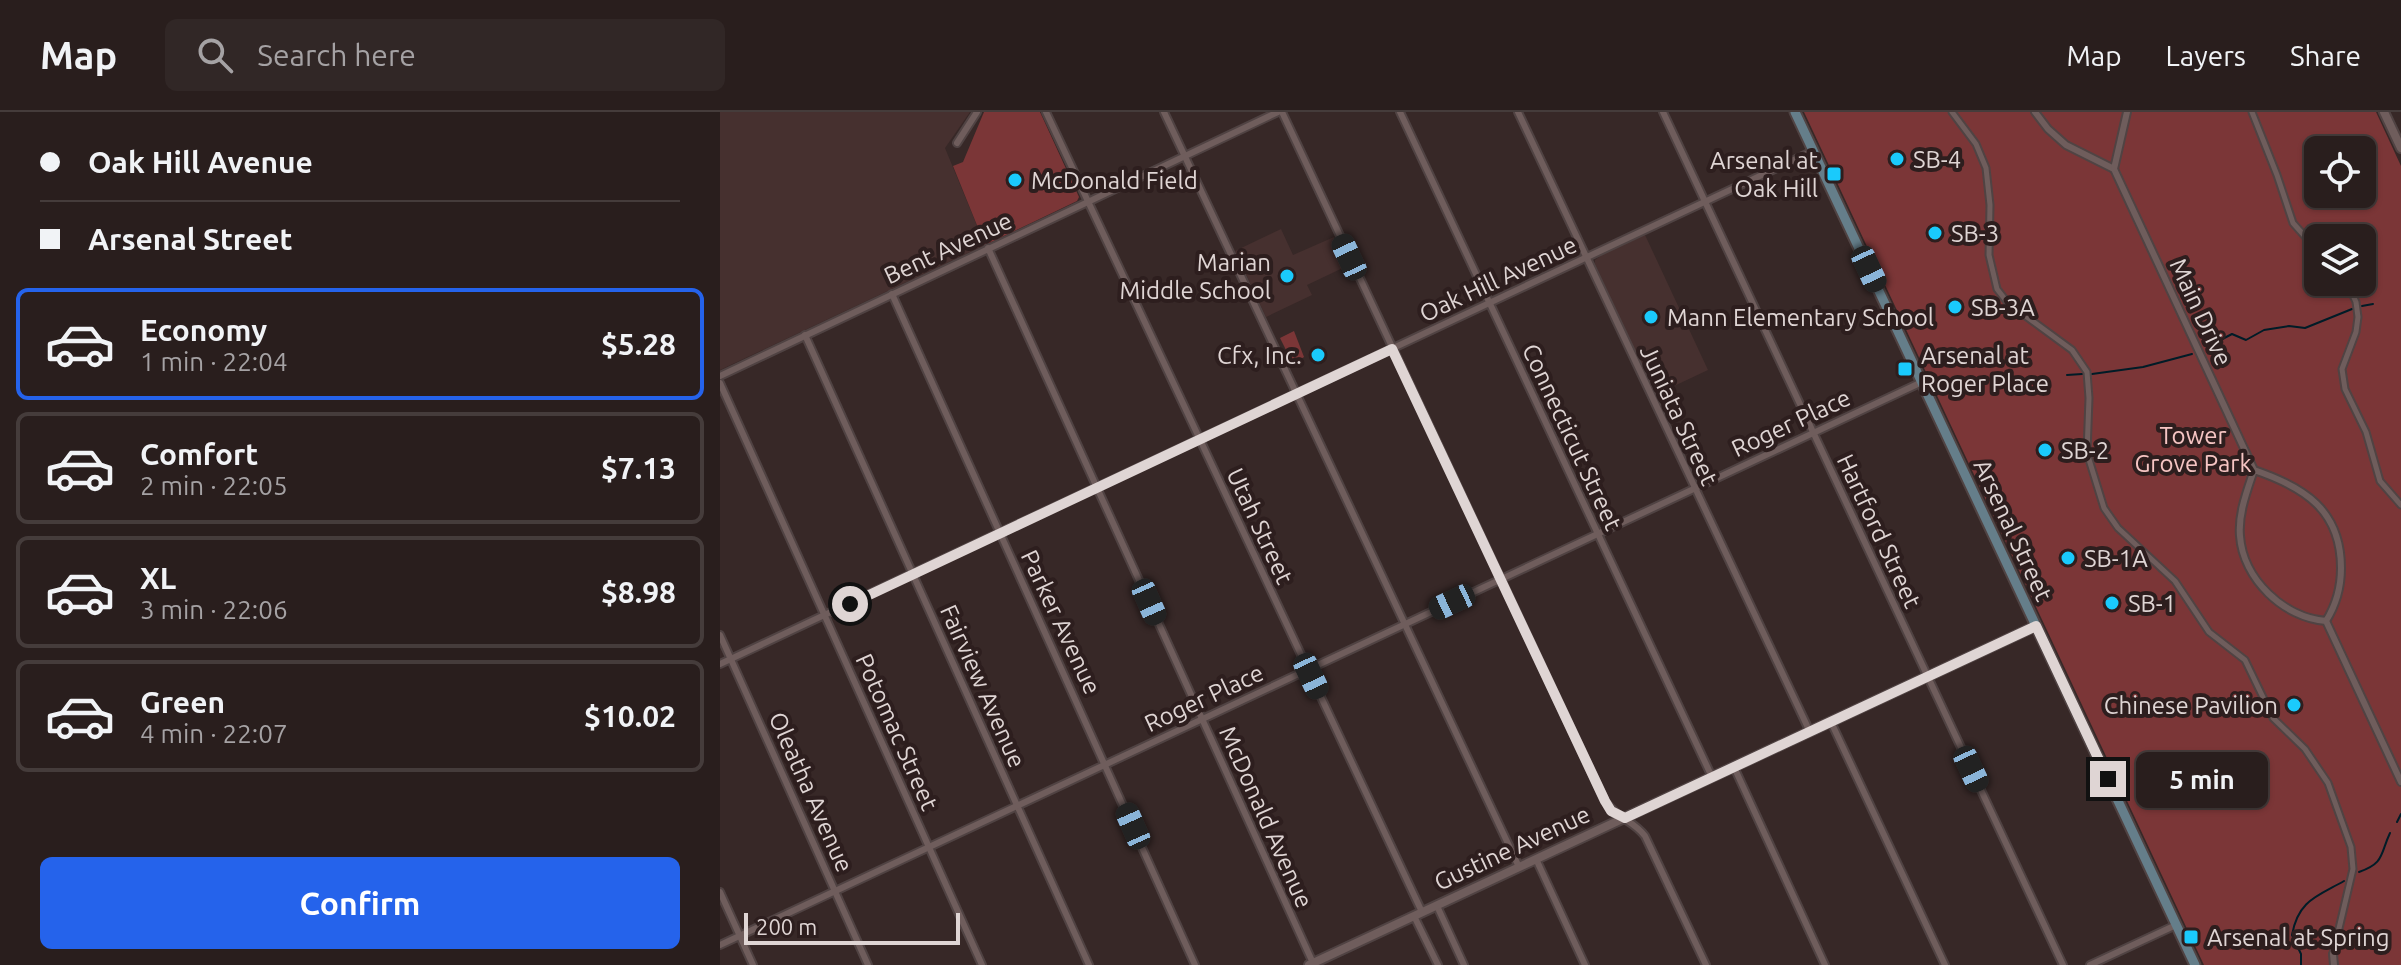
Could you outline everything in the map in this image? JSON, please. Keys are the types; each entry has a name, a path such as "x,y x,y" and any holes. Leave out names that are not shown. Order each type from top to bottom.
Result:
{"main road":[{"name":"Arsenal Street","path":"1795,112 2195,965"}],"street":[{"path":"957,143 977,112"},
{"name":"Utah Street","path":"1046,112 1308,669 1438,965"},
{"path":"1164,112 1519,867"},
{"path":"1280,112 1605,801 1611,811 1637,825 1645,836 1706,965"},
{"name":"Bent Avenue","path":"720,376 1280,112"},
{"name":"Connecticut Street","path":"1400,112 1712,777"},
{"name":"Juniata Street","path":"1518,112 1810,732"},
{"name":"Hartford Street","path":"1663,112 2063,965"},
{"path":"1952,112 1970,134 1986,168 1990,205 1989,255 1997,289 2008,303 2072,350 2085,368 2089,398 2087,453 2104,508 2118,528 2175,581 2209,632 2245,660 2273,718 2305,749 2328,783 2351,847 2353,869 2333,954 2334,965"},
{"path":"2035,112 2066,145 2114,169 2127,112"},
{"path":"2252,112 2293,223 2304,235"},
{"path":"2384,112 2401,146"},
{"name":"Oak Hill Avenue","path":"720,664 1813,151"},
{"name":"Main Drive","path":"2114,169 2254,470"},
{"name":"McDonald Avenue","path":"988,248 1311,964"},
{"name":"Parker Avenue","path":"892,294 1195,965"},
{"path":"2353,296 2358,317 2356,332 2342,369 2345,389 2366,432 2380,481 2401,505"},
{"name":"Fairview Avenue","path":"805,335 1089,965"},
{"name":"Roger Place","path":"720,945 1922,382"},
{"name":"Potomac Street","path":"720,383 982,965"},
{"path":"2254,470 2304,492 2320,505 2333,525 2341,557 2341,576 2333,611 2326,621 2317,621 2275,600 2249,569 2243,554 2241,519 2254,470"},
{"path":"2326,621 2401,782"},
{"name":"Gustine Avenue","path":"1311,964 2036,626"},
{"name":"Oleatha Avenue","path":"720,635 868,965"},
{"path":"1831,722 1945,965"},
{"path":"1734,767 1825,965"},
{"path":"1536,859 1585,965"},
{"path":"720,892 753,965"},
{"path":"1437,906 1464,965"},
{"path":"2090,965 2176,925"}],"shaded area":[{"path":"720,112 970,112 945,148 985,245 720,370"},
{"name":"Marian Middle School","path":"1281,229 1293,255 1334,237 1347,266 1307,285 1312,295 1266,317 1235,251"},
{"name":"Mann Elementary School","path":"1645,235 1708,370 1655,395 1595,264 1595,260 1602,255"}],"green space":[{"path":"984,112 1040,112 1079,197 1077,201 985,245 953,166 963,162"},
{"name":"Tower Grove Park","path":"1804,112 2376,112 2401,166 2401,965 2204,965"},
{"path":"1294,331 1304,357 1293,364 1280,338"}],"waterway":[{"path":"2362,306 2373,304"},
{"path":"2207,347 2232,334 2246,340 2264,330 2289,326 2305,328 2352,309"},
{"path":"2092,374 2143,367 2192,354"},
{"path":"2067,375 2082,374"},
{"path":"2397,822 2401,814"},
{"path":"2359,872 2378,861 2390,833"},
{"path":"2301,965 2301,954 2292,935 2299,914 2310,900 2344,881"}],"place":[{"name":"SB-4","path":"1897,159"},
{"name":"Arsenal at Oak Hill","path":"1834,174"},
{"name":"McDonald Field","path":"1015,180"},
{"name":"SB-3","path":"1935,233"},
{"name":"Marian Middle School","path":"1287,276"},
{"name":"SB-3A","path":"1955,307"},
{"name":"Mann Elementary School","path":"1651,317"},
{"name":"Cfx, Inc.","path":"1318,355"},
{"name":"Arsenal at Roger Place","path":"1905,369"},
{"name":"SB-2","path":"2045,450"},
{"name":"SB-1A","path":"2068,558"},
{"name":"SB-1","path":"2112,603"},
{"name":"Chinese Pavilion","path":"2294,705"},
{"name":"Arsenal at Spring","path":"2191,937"}],"route":[{"path":"850,604 1392,349 1605,801 1619,817 1625,818 2036,626 2108,779"}]}
